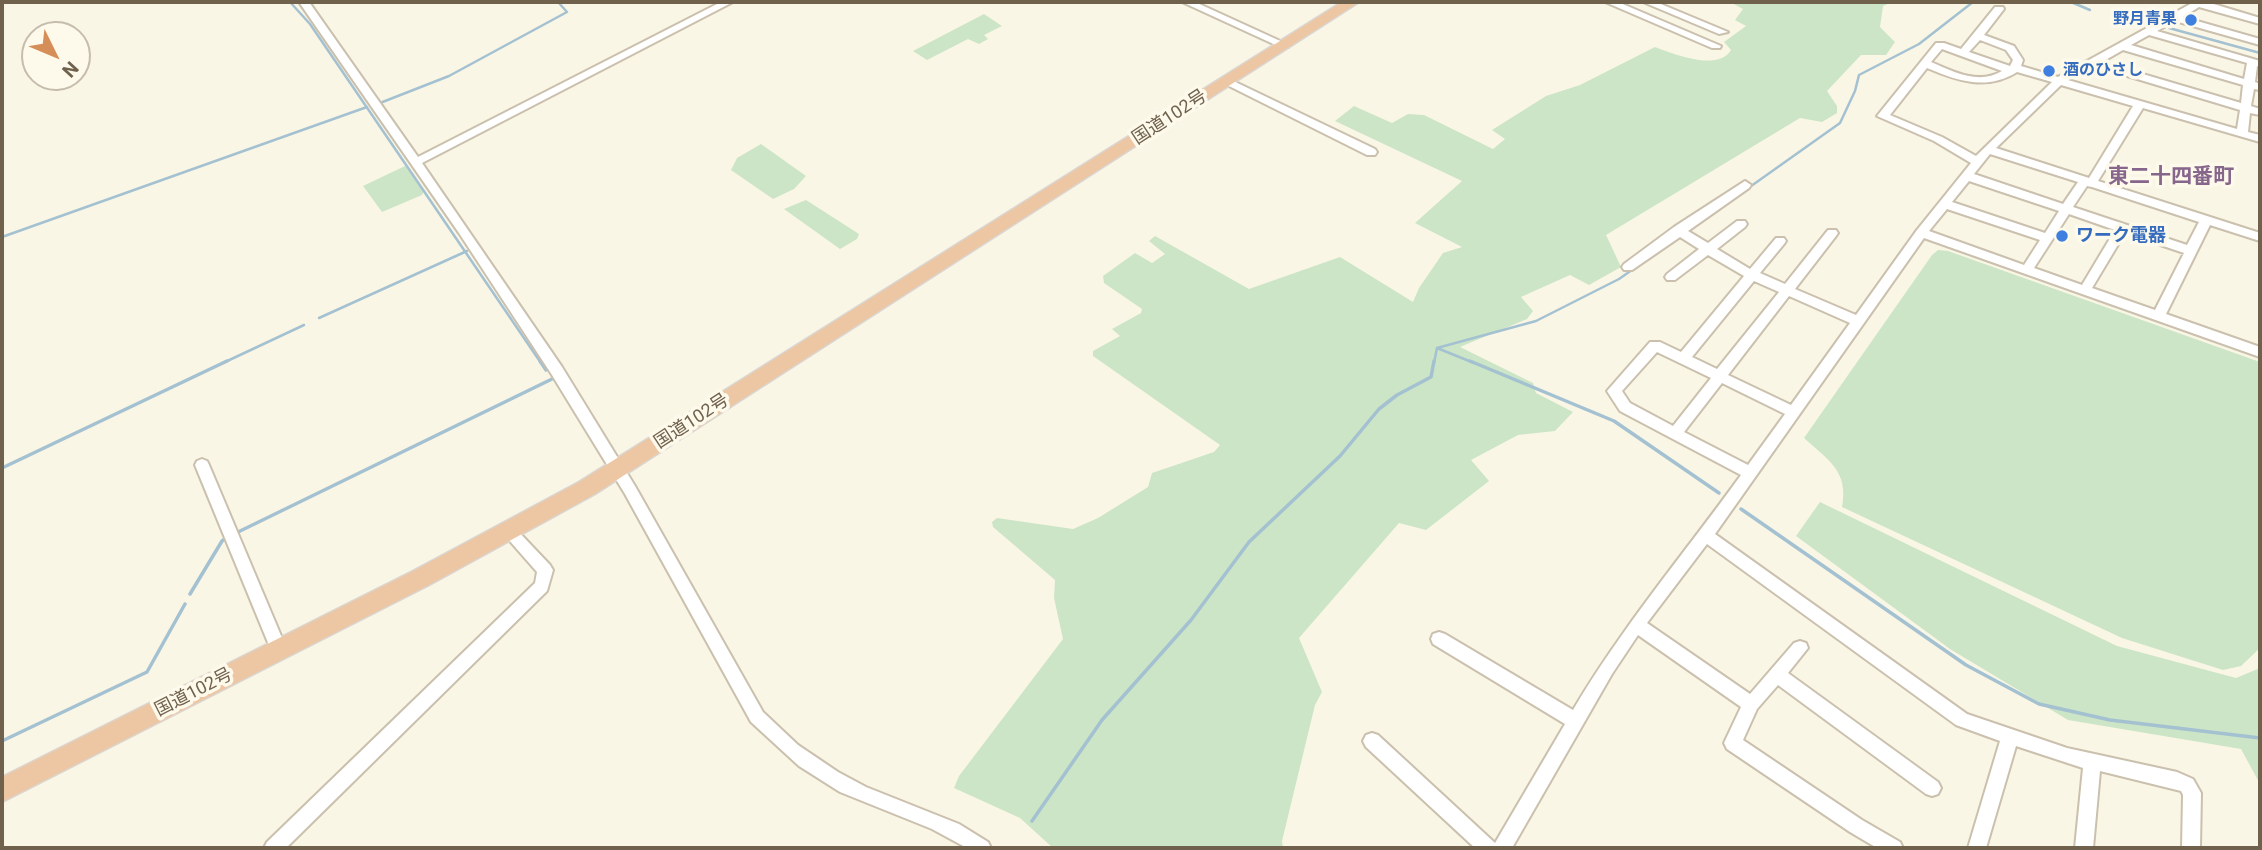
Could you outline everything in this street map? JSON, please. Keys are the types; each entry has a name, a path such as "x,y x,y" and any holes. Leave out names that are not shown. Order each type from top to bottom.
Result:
{"highway":[{"name":"国道102号","path":"2,790 509,531 618,470 1352,2"}],"street":[{"path":"304,2 416,162 556,371 618,470 757,717 781,743 846,786 955,828 982,848"},
{"path":"416,162 728,2"},
{"path":"1187,2 1284,45"},
{"path":"1610,2 1716,46"},
{"path":"1635,12 1648,2 1723,32"},
{"path":"1502,848 1636,625 1706,535 1921,233 1987,149 2059,80 2200,3 2260,21"},
{"path":"1964,53 1999,9"},
{"path":"2173,17 2260,42"},
{"path":"2149,32 2256,63 2255,85 2245,108 2242,134"},
{"path":"1926,64 1971,80 1994,79 2013,69 2018,60 2010,48 1978,36"},
{"path":"1978,162 1938,139 1883,116 1940,46 2260,139"},
{"path":"2122,46 2255,85"},
{"path":"2091,62 2260,113"},
{"path":"1227,81 1371,152"},
{"path":"2027,270 2140,104"},
{"path":"1987,149 2260,237"},
{"path":"1967,176 2191,251"},
{"path":"1629,267 1682,233 1745,185"},
{"path":"1945,204 2047,238"},
{"path":"2159,316 2206,220"},
{"path":"1671,276 1741,224"},
{"path":"2085,290 2123,227"},
{"path":"1682,233 1752,275 1857,321"},
{"path":"1675,433 1832,233"},
{"path":"1921,233 2260,352"},
{"path":"1683,358 1780,241"},
{"path":"1749,473 1625,407 1614,391 1655,345 1794,412"},
{"path":"202,465 279,649"},
{"path":"273,848 542,586 545,570 509,531"},
{"path":"1706,535 1962,720 2092,762 2177,780 2187,785 2192,793 2192,848"},
{"path":"1636,625 1751,704"},
{"path":"1439,639 1576,721"},
{"path":"1800,648 1751,704 1733,743 1856,826 1894,848"},
{"path":"1777,674 1932,788"},
{"path":"1978,848 2010,737"},
{"path":"1372,741 1488,848"},
{"path":"2084,848 2092,762"}],"green space":[{"path":"1730,2 1892,2 1883,6 1880,27 1895,42 1886,55 1861,55 1827,91 1837,106 1837,113 1822,122 1800,118 1606,235 1621,267 1589,285 1570,275 1521,297 1533,311 1527,319 1460,347 1533,383 1536,393 1573,412 1555,431 1518,435 1471,460 1489,481 1426,530 1399,523 1299,638 1322,692 1315,705 1282,841 1283,848 1053,848 1020,818 954,788 959,776 1063,639 1054,598 1055,580 993,527 992,522 997,518 1073,529 1098,518 1148,487 1152,473 1214,452 1220,445 1093,356 1093,351 1120,336 1112,329 1141,313 1142,309 1104,283 1103,276 1135,253 1152,263 1165,254 1149,241 1155,236 1249,289 1340,257 1413,302 1419,288 1443,253 1462,247 1415,223 1462,181 1335,121 1354,106 1392,123 1408,114 1424,115 1493,149 1505,139 1492,130 1546,96 1580,85 1655,47 1706,61 1725,56 1731,50 1724,42 1746,26 1735,20 1743,9"},
{"path":"984,14 1002,26 984,35 988,39 979,44 968,39 927,60 913,51"},
{"path":"761,144 806,176 794,189 773,199 731,170 737,158"},
{"path":"405,166 424,191 422,195 382,212 363,186"},
{"path":"806,200 859,234 857,239 840,249 784,209"},
{"path":"1938,250 1948,251 2260,362 2260,648 2241,666 2223,670 2122,638 1842,507 1842,484 1835,467 1804,438"},
{"path":"1820,502 2117,646 2236,678 2260,668 2260,784 2241,749 2068,720 1950,649 1796,536"}],"waterway":[{"path":"290,2 310,24 367,107"},
{"path":"380,103 449,76 567,12 558,2"},
{"path":"1699,223 1840,123 1855,91 1859,75 1919,44 1973,2"},
{"path":"2071,2 2090,10"},
{"path":"2169,28 2260,53"},
{"path":"2,237 367,107"},
{"path":"367,107 465,252"},
{"path":"319,318 465,252"},
{"path":"465,252 541,363"},
{"path":"1437,348 1536,321 1619,279 1639,265"},
{"path":"223,363 304,325"},
{"path":"1434,363 1437,348"},
{"path":"1437,348 1474,363"},
{"path":"2,468 227,361"},
{"path":"540,361 546,370"},
{"path":"1032,821 1102,720 1191,620 1249,542 1340,456 1379,409 1397,395 1431,377 1434,361"},
{"path":"1470,361 1614,421 1719,493"},
{"path":"236,533 552,379"},
{"path":"1741,509 1966,665 2039,704 2110,720 2260,738"},
{"path":"190,594 222,541 229,536"},
{"path":"2,741 147,672 185,604"}],"place":[{"name":"野月青果","path":"2191,20"},
{"name":"酒のひさし","path":"2049,71"},
{"name":"ワーク電器","path":"2062,236"}],"district":[{"name":"東二十四番町","path":"2171,178"}]}
